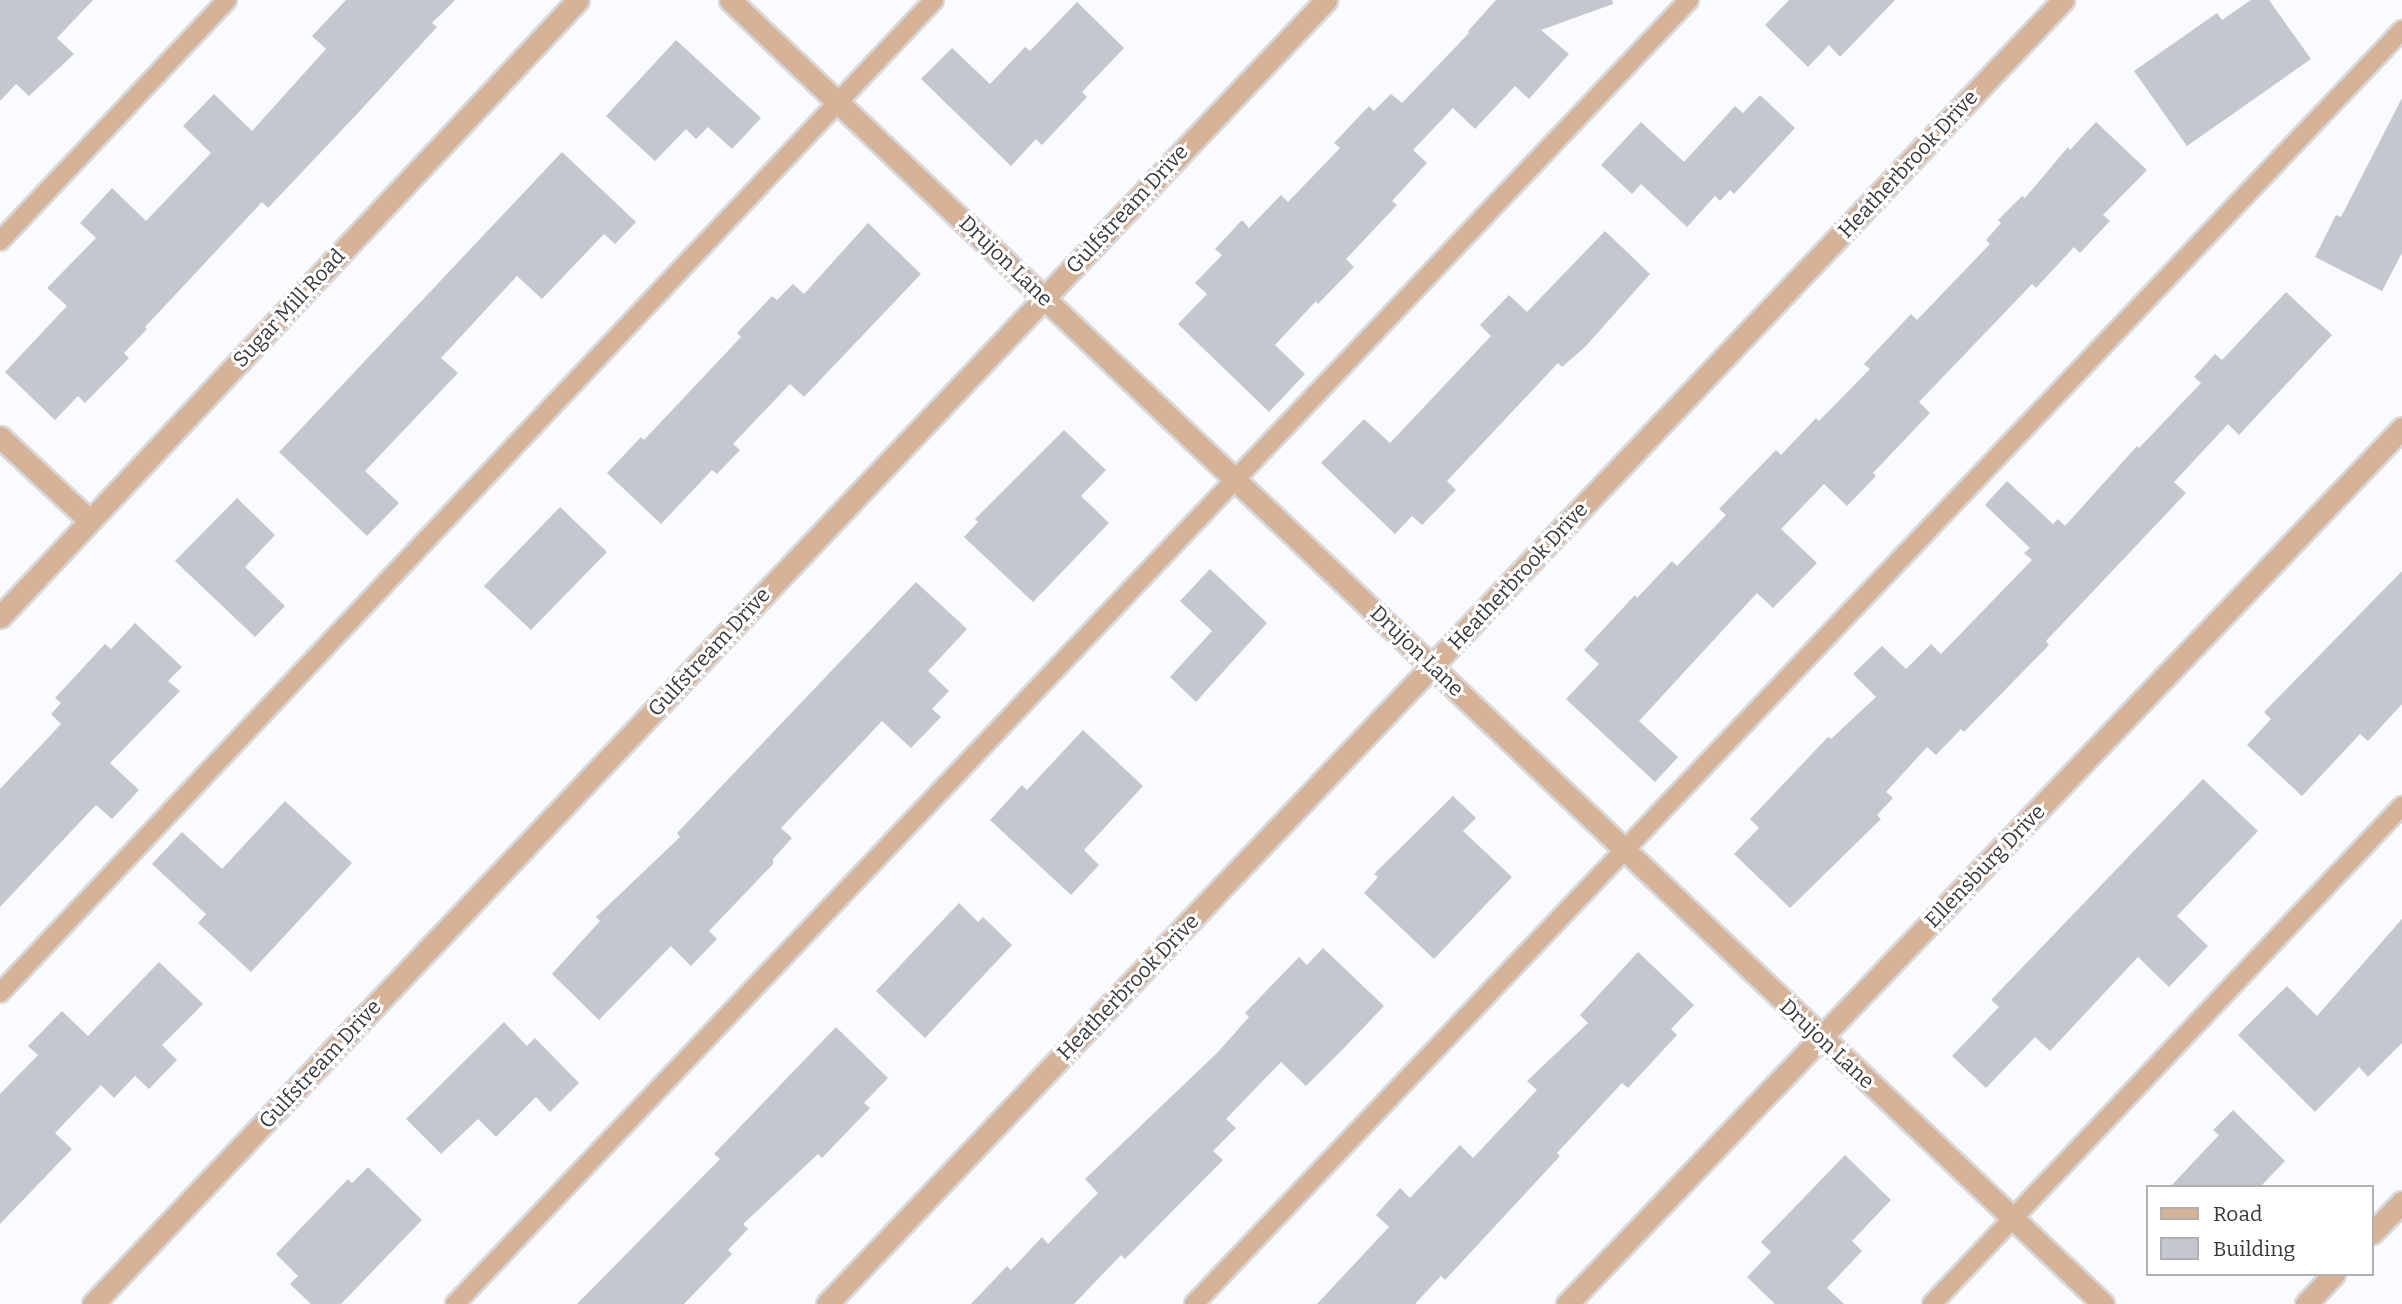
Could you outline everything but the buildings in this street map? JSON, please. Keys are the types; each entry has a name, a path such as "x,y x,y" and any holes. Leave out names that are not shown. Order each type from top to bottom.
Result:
{"street":[{"name":"Sugar Mill Road","path":"0,617 578,0"},
{"name":"Drujon Lane","path":"730,0 1236,478 1622,850 2104,1304"},
{"name":"Gulfstream Drive","path":"93,1304 1326,0"},
{"name":"Heatherbrook Drive","path":"827,1304 2063,0"},
{"name":"Ellensburg Drive","path":"1567,1304 2402,428"},
{"path":"0,437 90,521"},
{"path":"2374,1231 2402,1202"},
{"path":"2306,1304 2332,1276"}],"lane":[{"path":"0,241 228,0"},
{"path":"0,993 934,0"},
{"path":"455,1304 1689,0"},
{"path":"1194,1304 2402,30"},
{"path":"1932,1304 2402,806"}]}
